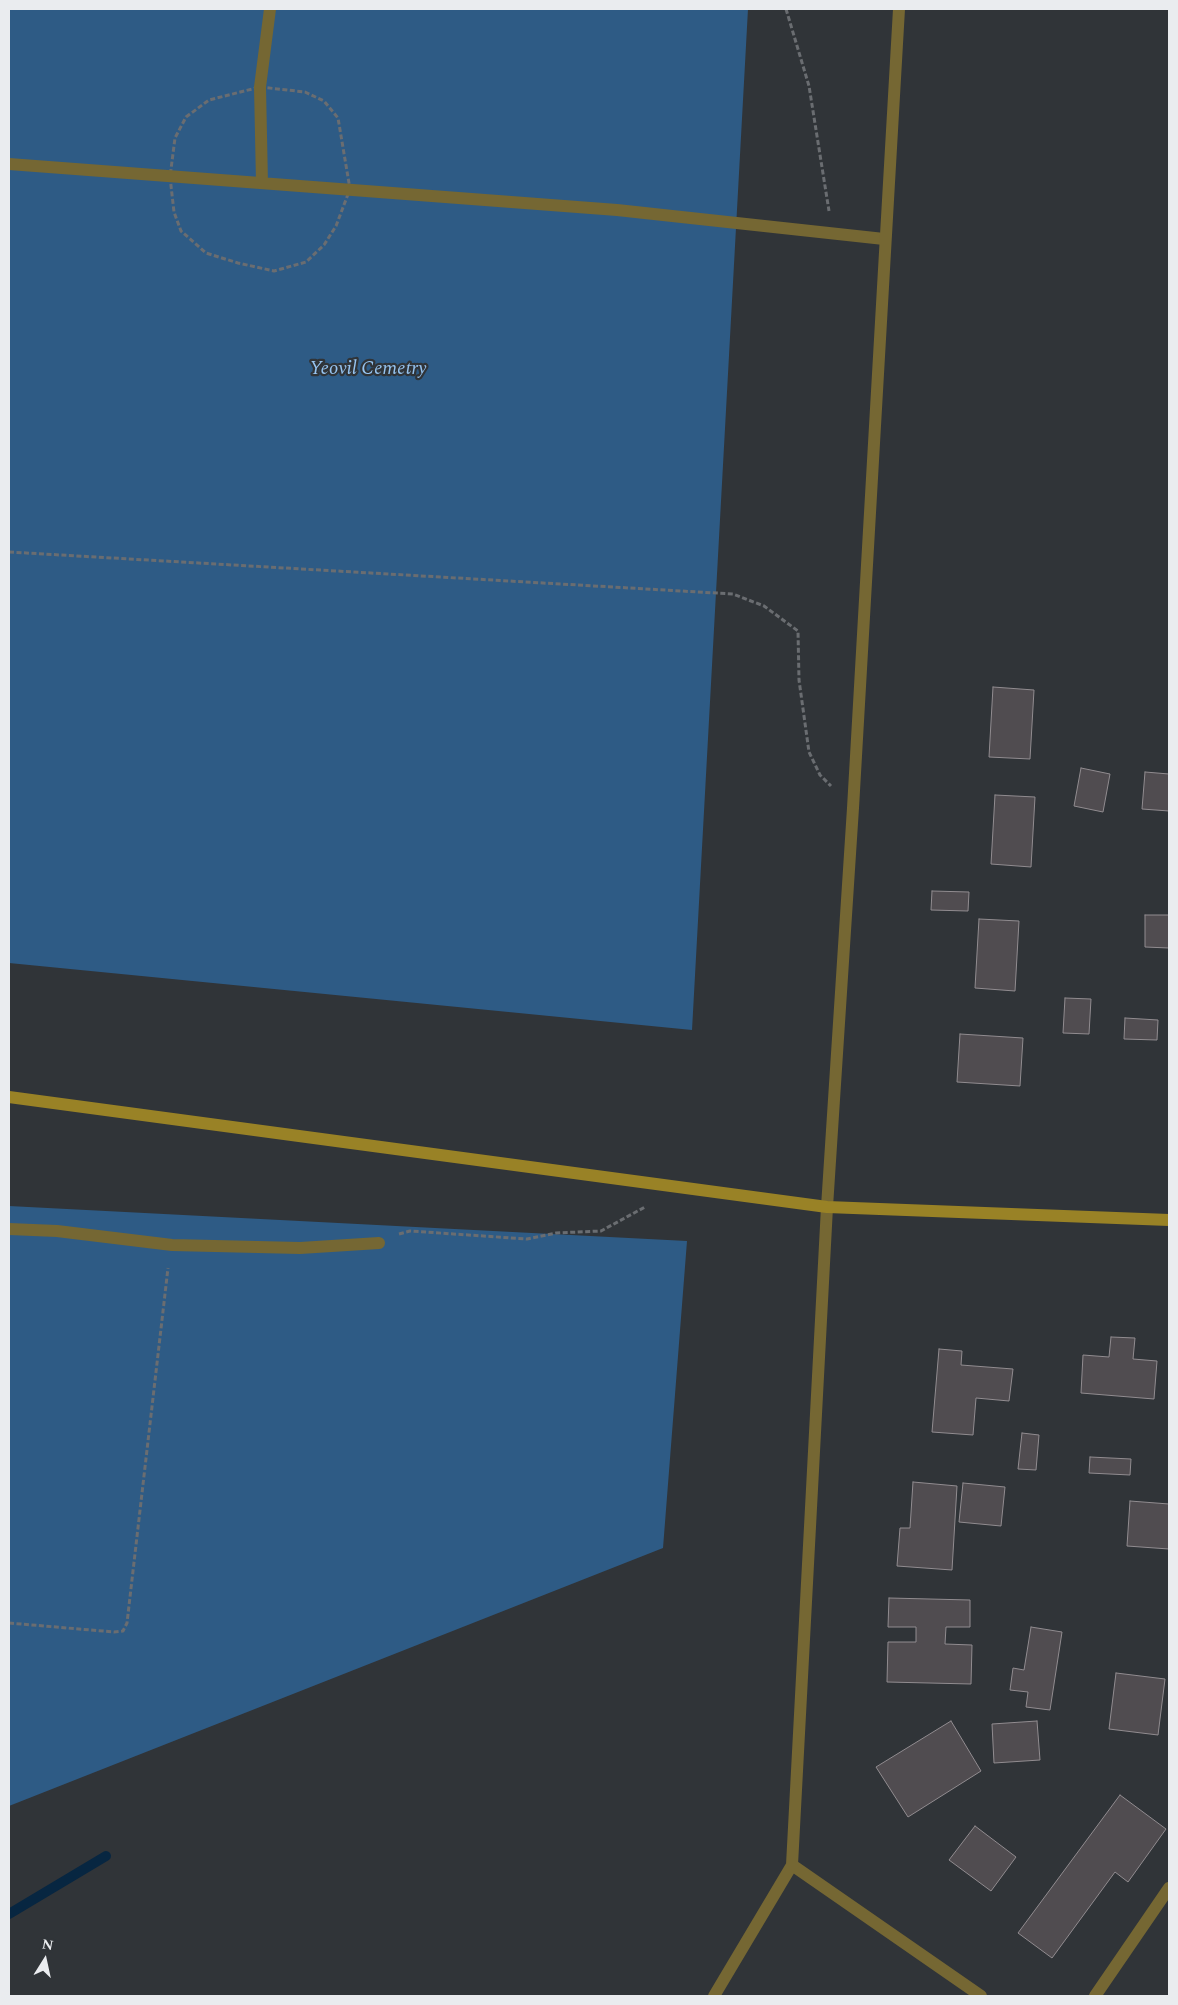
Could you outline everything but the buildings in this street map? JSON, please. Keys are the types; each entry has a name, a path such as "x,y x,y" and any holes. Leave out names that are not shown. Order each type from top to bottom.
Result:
{"street":[{"path":"262,183 260,87 270,9"},
{"path":"714,1996 792,1865 826,1207 852,808 899,9"},
{"path":"9,164 617,210 884,239"},
{"path":"9,1097 826,1207 1169,1220"},
{"path":"9,1229 58,1232 172,1245 300,1248 380,1243"},
{"path":"792,1865 982,1996"},
{"path":"1095,1996 1169,1888"}],"path":[{"path":"786,9 809,86 825,179 831,232"},
{"path":"170,177 174,212 182,231 206,253 274,271 306,262 324,245 336,226 350,189"},
{"path":"9,552 733,594 764,606 798,630 799,680 810,752 820,775 852,808"},
{"path":"380,1243 394,1235 410,1231 527,1239 556,1233 602,1231 680,1187"},
{"path":"9,1623 114,1632 123,1631 127,1624 172,1245"}],"green space":[{"name":"Yeovil Cemetry","path":"9,9 748,9 692,1030 9,963"},
{"path":"9,1206 687,1241 663,1548 9,1806"}],"waterway":[{"path":"9,1914 106,1856"}]}
